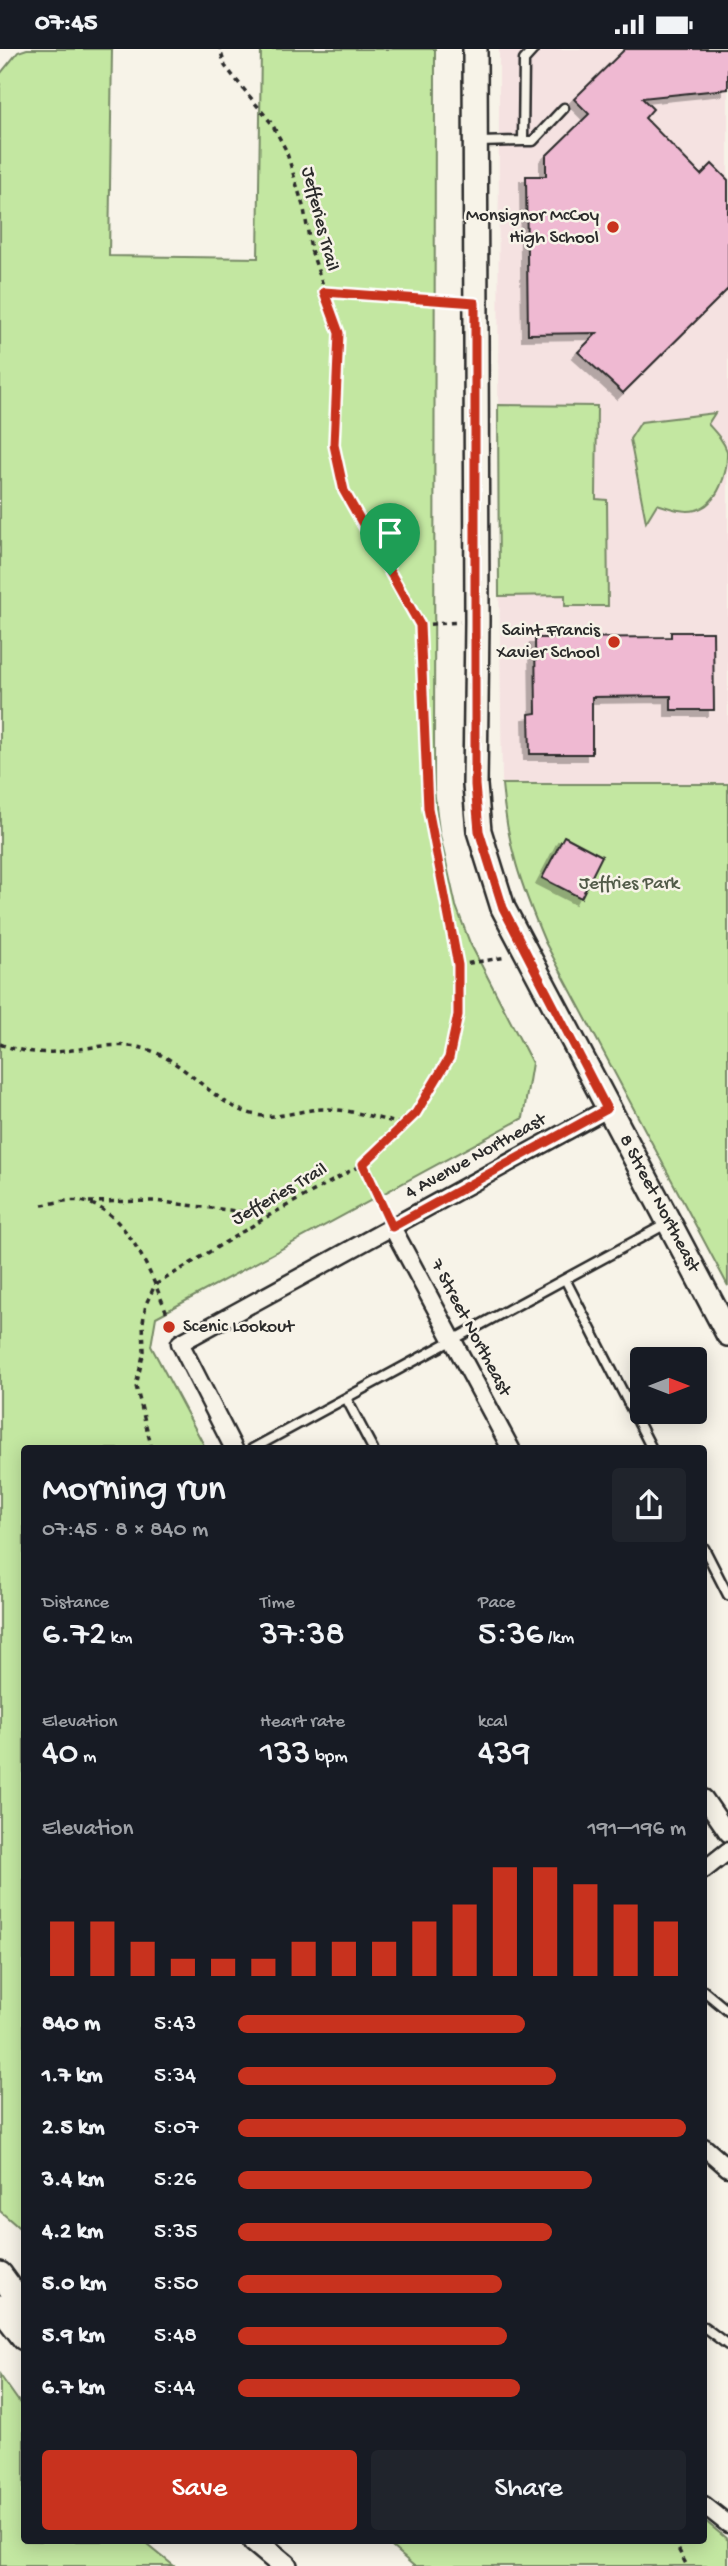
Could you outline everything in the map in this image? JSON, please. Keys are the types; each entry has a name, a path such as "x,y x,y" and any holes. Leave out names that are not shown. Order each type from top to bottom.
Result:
{"street":[{"name":"8 Street Northeast","path":"475,49 475,785 479,831 489,871 503,908 728,1334"},
{"name":"4 Avenue Northeast","path":"180,1343 607,1109"},
{"name":"7 Street Northeast","path":"392,1227 509,1445"},
{"path":"180,1343 232,1445"},
{"path":"707,1802 728,1833"},
{"path":"707,1868 728,1851"},
{"path":"707,2150 728,2168"},
{"path":"0,2274 21,2303"},
{"path":"0,2307 21,2334"},
{"path":"707,2507 728,2524"},
{"path":"259,2544 285,2566"}],"lane":[{"path":"523,141 524,59 534,49"},
{"path":"475,142 533,141 564,108"},
{"path":"259,1445 668,1223"},
{"path":"565,1279 650,1445"},
{"path":"346,1398 371,1445"},
{"path":"707,1554 728,1595"},
{"path":"707,1994 728,2011"},
{"path":"707,2329 728,2345"}],"path":[{"name":"Jefferies Trail","path":"155,1285 270,1215 363,1164 416,1113 449,1058 458,1015 458,965 428,808 420,625 344,491 334,445 339,333 324,292 286,150 272,124 225,66 220,49"},
{"path":"324,292 475,303"},
{"path":"420,625 463,622"},
{"path":"458,965 494,961 524,949"},
{"path":"0,1044 31,1053 54,1054 137,1047 162,1055 206,1089 257,1116 326,1109 403,1124"},
{"path":"363,1164 392,1227"},
{"path":"42,1205 154,1201 270,1215"},
{"path":"86,1202 114,1219 131,1237 180,1343"},
{"path":"151,1445 136,1386 144,1351 143,1322 146,1304 155,1285"},
{"path":"676,2544 687,2566"}],"shaded area":[{"name":"Monsignor McCoy High School","path":"499,49 728,49 728,784 502,784 498,500"}],"green space":[{"path":"27,49 112,49 109,256 258,258 261,49 435,49 434,789 439,831 456,906 470,943 532,1063 523,1118 156,1317 151,1346 204,1445 21,1445 21,2229 0,2211 0,74 18,52"},
{"path":"498,405 597,406 596,499 607,500 608,606 565,606 565,595 499,596"},
{"path":"715,413 708,424 727,451 726,469 716,494 704,507 691,511 657,504 646,522 630,439 641,422"},
{"name":"Jeffries Park","path":"502,784 728,784 728,1286 545,942 516,865 507,827"},
{"path":"0,2375 21,2405 21,2544 147,2544 174,2566 0,2566"},
{"path":"707,2522 728,2540 728,2566 414,2566 388,2544 707,2544"}],"building":[{"path":"625,49 728,49 728,89 642,98 653,109 645,118 701,175 712,164 728,180 728,289 623,393 578,352 597,333 528,334 526,176 546,176 546,156 589,114 574,99"},
{"path":"671,632 713,632 714,710 671,710 671,696 592,697 592,754 530,754 529,714 536,713 535,638 671,637"},
{"path":"564,836 602,856 581,898 542,878"}],"place":[{"name":"Monsignor McCoy High School","path":"613,227"},
{"name":"Saint Francis Xavier School","path":"614,642"},
{"name":"Scenic Lookout","path":"169,1327"}],"route":[{"path":"324,292 475,303 475,785 479,831 489,871 503,908 607,1109 392,1227 363,1164 416,1113 449,1058 458,1015 458,965 428,808 420,625 390,575 357,519 336,465 334,445 339,333 324,292"}]}
